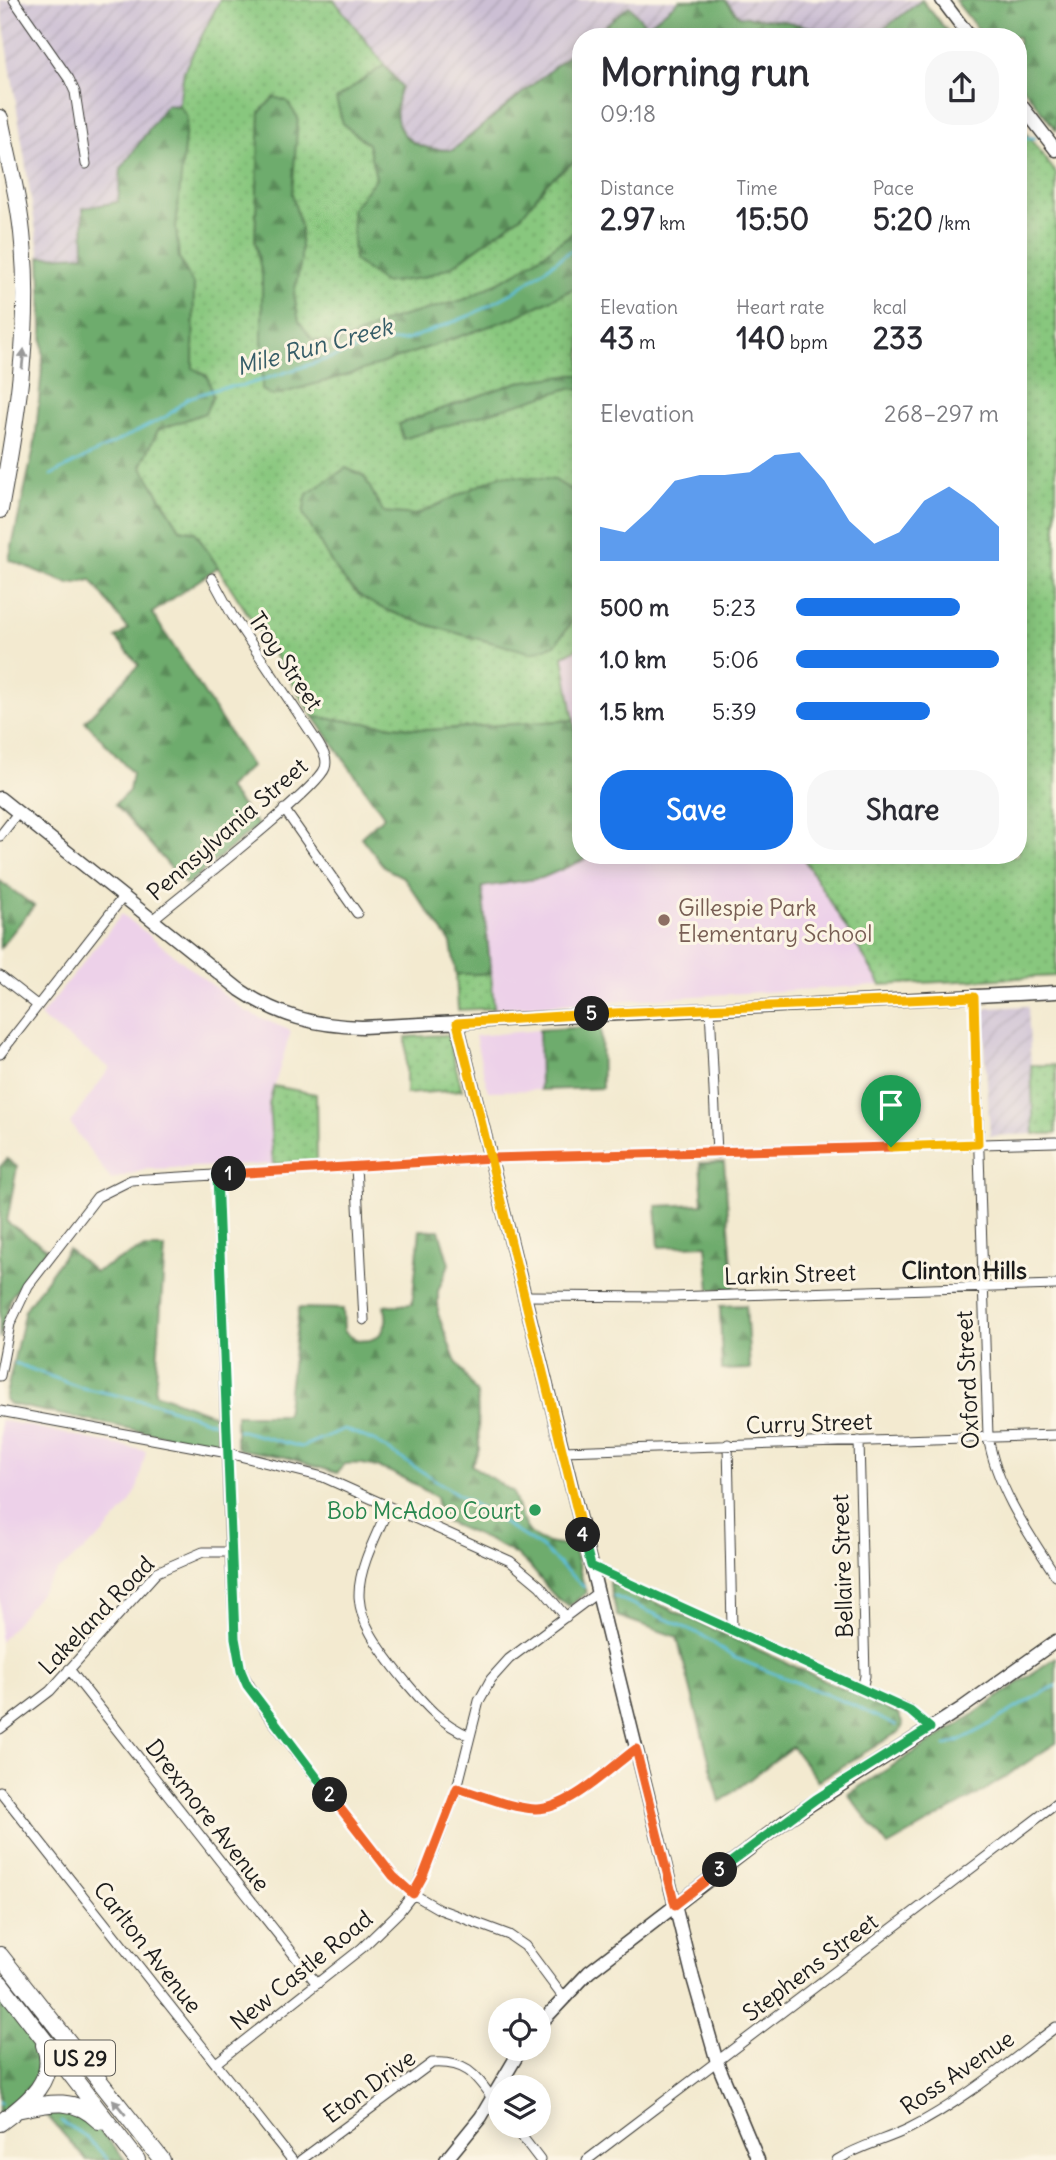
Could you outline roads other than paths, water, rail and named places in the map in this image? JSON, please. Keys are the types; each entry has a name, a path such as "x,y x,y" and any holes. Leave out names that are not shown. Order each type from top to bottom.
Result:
{"highway":[{"path":"0,118 23,243 25,304 20,384 0,510"},
{"name":"US 29","path":"0,1955 162,2160"},
{"name":"US 29","path":"0,1983 132,2154"},
{"path":"0,2123 18,2110 47,2076 49,2062 46,2049 35,2028"},
{"path":"18,2110 61,2100 90,2112 132,2154"}],"main road":[{"path":"942,0 963,28"},
{"path":"1027,113 1056,150"},
{"path":"0,798 240,990 287,1016 341,1026 457,1023 710,1007 1056,992"},
{"path":"457,1023 675,1905 717,2062 758,2160"},
{"path":"551,2011 589,1972 816,1799 930,1728 1056,1641"},
{"path":"446,2160 488,2114"}],"street":[{"path":"14,0 69,79 75,92 86,164"},
{"name":"Troy Street","path":"212,578 232,615 326,756 326,765"},
{"name":"Pennsylvania Street","path":"152,920 284,809 321,776 326,765"},
{"path":"284,809 357,913"},
{"path":"0,836 18,813"},
{"path":"0,1054 123,897"},
{"path":"0,976 37,1005"},
{"name":"Oxford Street","path":"974,997 988,1436 992,1463 1002,1484 1056,1576"},
{"path":"710,1007 717,1153"},
{"path":"0,1376 17,1305 28,1286 97,1197 131,1180 492,1158 1056,1142"},
{"path":"356,1166 364,1320"},
{"path":"217,1175 230,1552 235,1638 241,1671 247,1685 393,1876 413,1894 439,1909 509,1935 526,1946 563,1997"},
{"name":"Larkin Street","path":"525,1296 672,1297 1056,1285"},
{"path":"0,1411 228,1453 323,1477 510,1561 540,1586 566,1617"},
{"name":"Curry Street","path":"564,1451 1056,1435"},
{"name":"Bellaire Street","path":"859,1441 865,1676 862,1689"},
{"path":"728,1444 732,1628"},
{"path":"389,1507 362,1564 360,1604 363,1623 430,1712 450,1727 470,1736"},
{"name":"Lakeland Road","path":"0,1729 50,1691 157,1572 203,1552 230,1552"},
{"path":"591,1566 910,1711 930,1728"},
{"name":"New Castle Road","path":"216,2063 384,1929 413,1894 423,1876 457,1788 480,1701 491,1679 509,1659 597,1594"},
{"name":"Drexmore Avenue","path":"69,1669 317,1984"},
{"path":"457,1788 526,1807 548,1808 567,1801 636,1749"},
{"name":"Carlton Avenue","path":"0,1791 292,2160"},
{"name":"Stephens Street","path":"587,2160 1056,1804"},
{"name":"Ross Avenue","path":"837,2160 859,2146 909,2129 954,2103 1056,2027"},
{"name":"Eton Drive","path":"300,2160 432,2063 463,2065 488,2094"},
{"path":"523,2138 540,2160"}],"waterway":[{"name":"Mile Run Creek","path":"1027,138 1035,138"},
{"name":"Mile Run Creek","path":"51,475 167,416 188,398 220,388 246,385 374,344 407,340 471,315 514,292 572,250"},
{"path":"15,1363 79,1387 158,1404 217,1424"},
{"path":"238,1430 301,1447 344,1429 374,1441 542,1548 584,1587"},
{"path":"614,1596 702,1635 733,1657 855,1706 896,1726"},
{"path":"945,1746 974,1733 1056,1686"},
{"path":"61,2121 87,2137 108,2160"}],"place":[{"name":"Gillespie Park Elementary School","path":"664,920"},
{"name":"Bob McAdoo Court","path":"535,1510"}],"district":[{"name":"Clinton Hills","path":"964,1270"}]}
